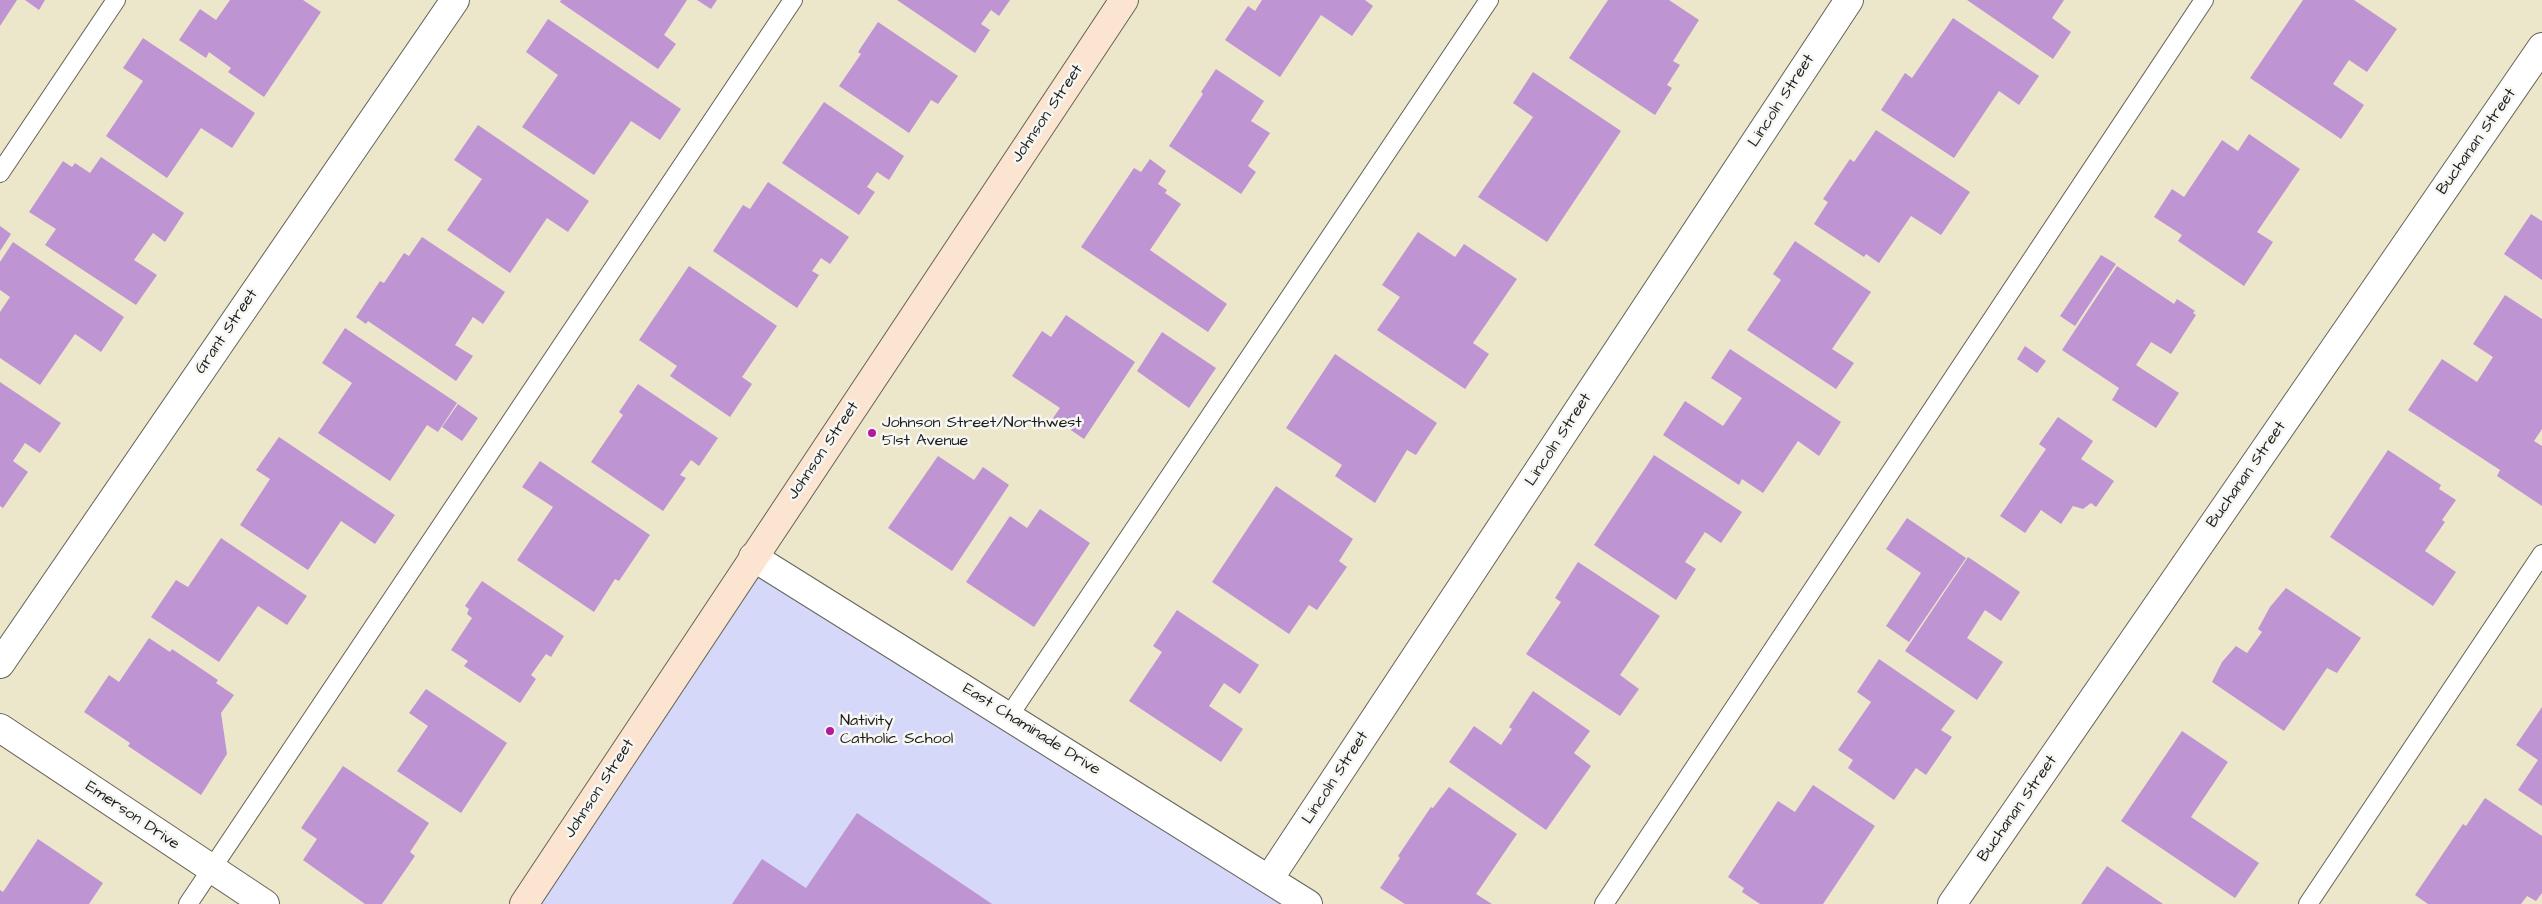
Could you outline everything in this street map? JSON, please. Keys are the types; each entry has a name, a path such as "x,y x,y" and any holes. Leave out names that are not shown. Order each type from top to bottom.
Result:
{"street":[{"name":"Grant Street","path":"0,664 455,0"},
{"name":"Johnson Street","path":"524,904 1124,0"},
{"name":"Lincoln Street","path":"1269,879 1849,0"},
{"name":"Buchanan Street","path":"1952,904 2542,47"},
{"name":"East Chaminade Drive","path":"753,557 1308,904"},
{"name":"Emerson Drive","path":"0,728 264,904"}],"lane":[{"path":"0,173 116,0"},
{"path":"188,904 793,0"},
{"path":"1008,716 1488,0"},
{"path":"1604,904 2204,0"},
{"path":"2308,904 2542,554"}],"shaded area":[{"name":"Nativity Catholic School","path":"753,557 1290,904 523,904"}],"building":[{"path":"0,0 17,0 0,26"},
{"path":"25,0 45,0 39,10"},
{"path":"230,0 303,0 321,12 264,97 228,72 231,68 209,52 206,58 179,40 200,9 216,20"},
{"path":"561,0 687,0 664,35 676,44 658,69 560,2"},
{"path":"697,0 717,0 711,9"},
{"path":"897,0 1010,0 999,16 991,10 981,24 990,30 975,53"},
{"path":"1262,0 1365,0 1373,6 1352,36 1321,15 1280,77 1225,40 1248,6 1255,11"},
{"path":"1608,0 1669,0 1699,20 1673,61 1680,65 1667,85 1672,88 1655,115 1569,58"},
{"path":"1967,0 2064,0 2052,18 2071,32 2053,59"},
{"path":"2303,0 2354,0 2397,29 2367,72 2349,60 2333,84 2364,105 2341,139 2250,78"},
{"path":"1953,18 2039,76 2019,105 1999,91 1954,158 1881,110 1905,73 1912,78"},
{"path":"548,19 681,109 660,140 631,121 594,175 522,127 558,75 526,52"},
{"path":"878,22 958,76 938,104 931,100 909,133 839,86 861,54 858,52"},
{"path":"143,38 255,113 232,148 201,128 167,178 106,136 143,81 123,68"},
{"path":"1216,69 1264,101 1251,121 1270,133 1248,166 1256,172 1241,194 1169,146 1203,94 1201,92"},
{"path":"1533,72 1621,131 1547,242 1478,197 1533,117 1513,103"},
{"path":"824,102 904,156 889,180 877,172 867,187 875,192 859,215 782,163"},
{"path":"478,125 589,201 568,232 547,218 510,273 447,230 482,179 454,160"},
{"path":"1876,130 1970,192 1941,235 1911,216 1879,263 1866,254 1864,257 1814,224 1828,202 1823,199 1850,159 1854,162"},
{"path":"2249,134 2300,169 2257,232 2273,242 2244,286 2178,241 2182,235 2154,217 2172,189 2184,197 2222,140 2238,151"},
{"path":"101,157 184,213 165,242 153,233 134,260 157,275 136,305 45,245 56,229 29,212 63,161 72,167 75,163 90,173"},
{"path":"1150,159 1166,171 1158,184 1167,190 1165,193 1181,204 1150,250 1227,304 1208,332 1081,247 1134,168 1141,172"},
{"path":"768,182 849,237 830,264 821,258 812,271 819,275 797,308 713,251 743,205 750,209"},
{"path":"2531,214 2542,221 2542,280 2504,254"},
{"path":"0,226 11,234 0,251"},
{"path":"1418,232 1455,257 1464,244 1517,279 1473,343 1489,354 1465,389 1377,330 1400,297 1382,285"},
{"path":"422,237 505,292 483,324 473,317 455,345 473,356 456,381 368,321 366,324 356,317 380,281 384,283 404,253 409,256"},
{"path":"1795,241 1871,292 1832,349 1854,363 1836,389 1747,330 1781,280 1773,274"},
{"path":"13,242 124,317 101,352 75,334 40,385 0,358 0,312 10,297 0,290 0,262"},
{"path":"2101,255 2116,264 2075,326 2060,316"},
{"path":"689,266 777,326 742,377 752,384 730,417 670,376 677,366 639,340"},
{"path":"2117,266 2174,304 2177,299 2195,311 2193,313 2196,315 2171,354 2151,342 2136,365 2179,393 2156,428 2112,400 2119,388 2062,350"},
{"path":"2505,295 2542,319 2542,429 2534,441 2542,446 2542,506 2497,476 2500,470 2408,410 2442,359 2477,382 2493,357 2473,344"},
{"path":"1066,315 1135,362 1084,439 1053,418 1060,408 1012,376 1042,331 1051,337"},
{"path":"345,328 457,403 438,432 427,425 390,481 318,433 352,383 322,363"},
{"path":"1162,332 1216,368 1189,408 1137,371"},
{"path":"2025,346 2046,361 2037,373 2017,359"},
{"path":"1730,349 1841,422 1819,456 1798,441 1763,493 1742,479 1739,485 1663,435 1685,401 1723,426 1742,398 1711,378"},
{"path":"1335,354 1437,423 1416,455 1407,450 1375,503 1335,476 1342,465 1286,428"},
{"path":"0,382 61,423 40,453 25,443 13,461 28,472 3,508 0,506"},
{"path":"638,384 718,438 699,466 691,460 680,475 686,478 663,511 591,462 623,415 619,412"},
{"path":"458,404 478,418 462,441 442,427"},
{"path":"2058,417 2093,441 2081,459 2114,481 2096,507 2091,503 2083,509 2073,506 2061,524 2041,510 2025,533 2000,516 2046,449 2039,444"},
{"path":"279,437 395,515 375,544 341,521 308,570 240,525 270,479 256,470"},
{"path":"2388,450 2441,485 2439,489 2456,500 2442,520 2445,522 2425,551 2456,572 2433,606 2330,537"},
{"path":"1654,455 1742,512 1721,543 1705,532 1685,562 1696,569 1676,600 1594,545"},
{"path":"938,456 974,480 983,467 1009,485 952,571 888,528"},
{"path":"540,461 650,535 619,581 615,579 594,612 517,560 553,507 522,487"},
{"path":"1276,486 1353,539 1339,561 1347,567 1317,610 1309,605 1289,634 1212,582"},
{"path":"1040,509 1090,543 1034,627 966,582 1010,516 1027,528"},
{"path":"1907,518 1966,558 1909,642 1886,626 1921,573 1886,549"},
{"path":"221,538 307,596 287,625 258,606 219,662 151,617 176,580 188,587"},
{"path":"1968,557 2020,592 2001,621 1985,610 1967,638 2003,662 1977,700 1905,651"},
{"path":"1578,562 1660,616 1620,675 1639,689 1620,716 1526,654 1561,602 1555,598"},
{"path":"482,581 564,636 551,657 546,654 531,675 536,679 520,703 464,666 468,661 451,650 472,618 467,614 469,609 465,606"},
{"path":"2286,588 2361,638 2337,673 2327,668 2284,731 2212,682 2222,662 2236,646 2247,653 2262,632 2258,629 2270,607"},
{"path":"1177,610 1259,665 1240,694 1224,683 1209,706 1243,729 1221,762 1129,701 1162,652 1153,646"},
{"path":"149,638 170,652 172,649 218,680 216,683 234,695 221,713 227,754 201,795 128,746 130,743 84,712 109,675 119,682"},
{"path":"1879,659 1955,711 1941,730 1952,737 1926,775 1916,768 1894,800 1848,768 1853,760 1838,750 1871,702 1857,692"},
{"path":"426,689 507,743 461,813 397,771 428,726 409,713"},
{"path":"1533,691 1590,731 1574,753 1591,766 1546,830 1449,762 1474,726 1501,745 1512,729 1509,727"},
{"path":"2542,707 2542,806 2518,790 2538,760 2516,745"},
{"path":"2182,731 2228,762 2191,817 2259,863 2235,898 2121,821"},
{"path":"343,766 429,823 410,852 415,856 382,904 365,904 303,860 317,839 301,828"},
{"path":"1813,785 1875,826 1823,904 1760,904 1742,892 1744,888 1728,877 1778,801 1795,812"},
{"path":"1449,787 1517,834 1476,894 1492,904 1405,904 1380,888 1400,858 1398,856 1431,807 1433,808"},
{"path":"2485,798 2542,836 2542,893 2536,901 2527,896 2521,904 2428,904 2415,895 2463,824 2466,826"},
{"path":"857,813 992,904 732,904 762,859 806,888"},
{"path":"38,839 103,883 89,904 0,904 0,890 3,892"},
{"path":"2107,866 2163,904 2081,904"}],"place":[{"name":"Johnson Street/Northwest 51st Avenue","path":"872,433"},
{"name":"Nativity Catholic School","path":"830,731"}]}
